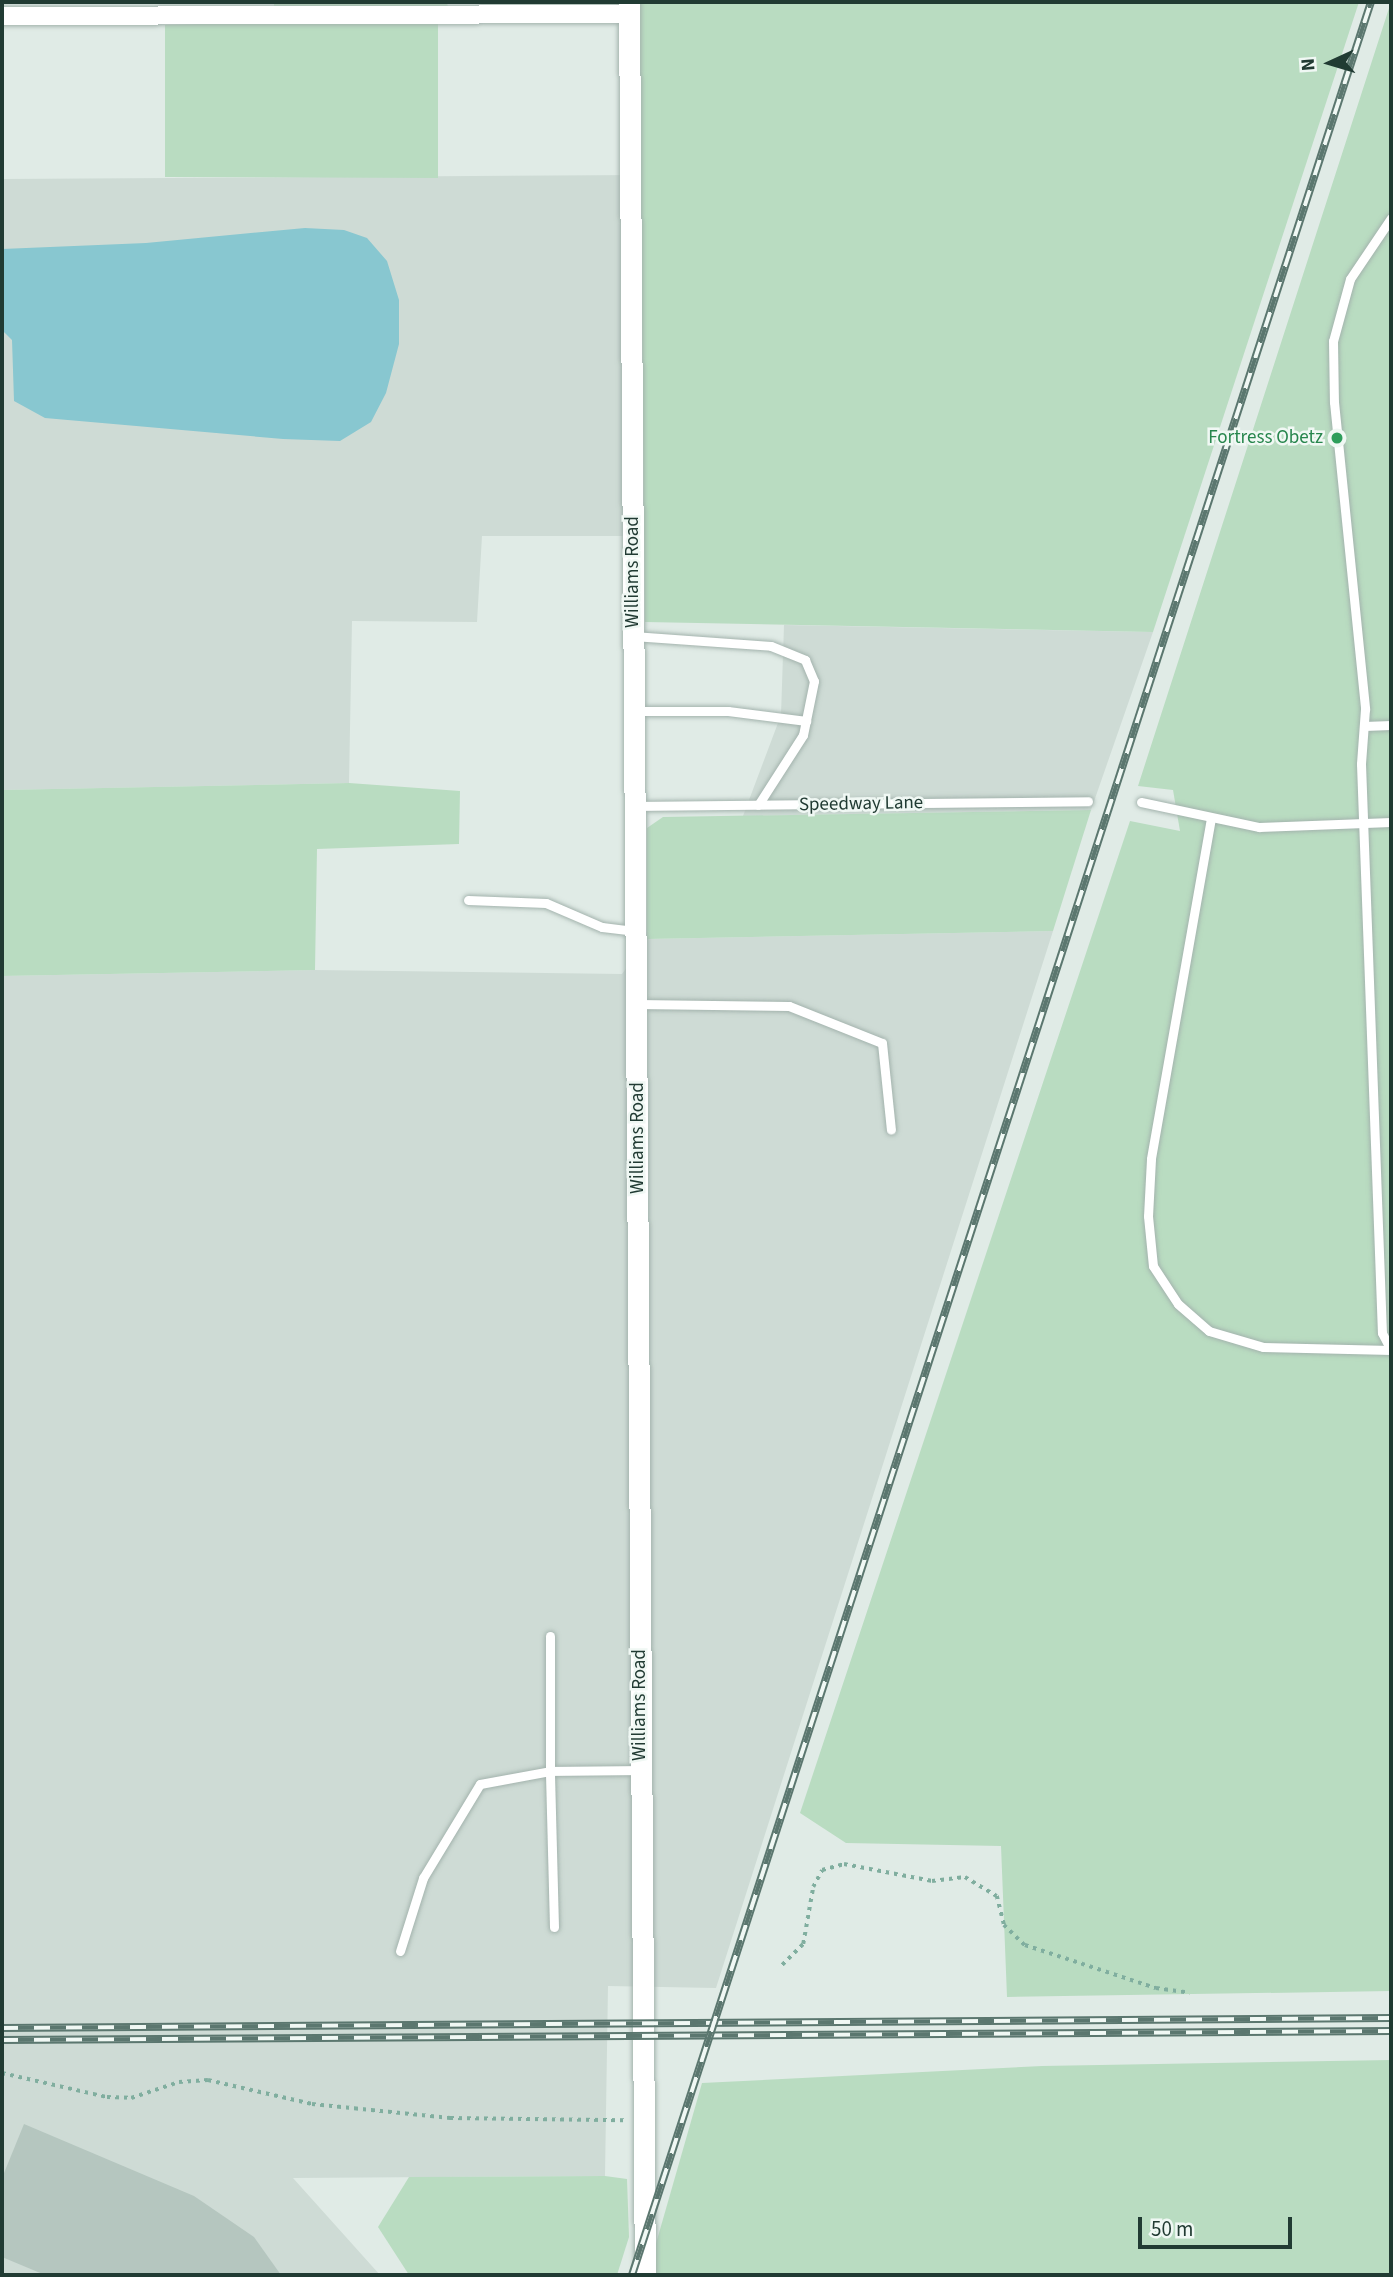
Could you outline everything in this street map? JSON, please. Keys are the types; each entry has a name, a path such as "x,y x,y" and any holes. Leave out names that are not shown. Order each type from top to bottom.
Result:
{"main road":[{"name":"Williams Road","path":"629,8 645,2275"}],"street":[{"path":"2,16 629,8"}],"lane":[{"path":"1211,818 1151,1159 1148,1216 1153,1266 1178,1304 1209,1331 1263,1347 1391,1350 1382,1333 1363,823 1364,726 1335,402 1333,341 1350,279 1391,218"},
{"path":"634,636 771,646 805,660 814,681 803,735 758,805"},
{"path":"634,711 728,711 806,721"},
{"path":"1364,726 1391,725"},
{"name":"Speedway Lane","path":"634,806 1088,801"},
{"path":"1141,802 1272,828 1391,822"},
{"path":"468,900 546,903 603,927 636,931"},
{"path":"637,1004 789,1006 882,1043 891,1130"},
{"path":"550,1636 554,1927"},
{"path":"400,1951 423,1878 480,1784 550,1772 640,1770"}],"path":[{"path":"782,1965 803,1944 813,1886 822,1870 844,1864 932,1881 965,1877 997,1896 1004,1925 1025,1945 1156,1988 1190,1993"},
{"path":"2,2073 107,2097 131,2098 179,2082 208,2080 312,2104 450,2118 643,2120"}],"shaded area":[{"path":"640,175 644,536 482,536 477,622 352,621 349,783 2,790 2,179"},
{"path":"784,625 1153,632 1091,810 743,816 781,715"},
{"path":"1053,931 716,1988 608,1986 605,2176 293,2178 380,2275 2,2275 2,976 315,970 622,974 647,939"}],"green space":[{"path":"274,2 447,2 448,8 274,8"},
{"path":"639,2 1359,2 1153,632 645,622"},
{"path":"1391,2 1391,1991 1007,1997 1001,1846 846,1843 800,1813 1130,821 1180,831 1173,790 1138,786"},
{"path":"274,22 438,23 438,178 165,177 165,25"},
{"path":"349,783 460,791 459,844 317,849 315,970 2,976 2,790"},
{"path":"1091,810 1053,931 647,939 647,828 663,817"},
{"path":"1391,2060 1391,2275 655,2275 655,2247 702,2083 1042,2066"},
{"path":"605,2176 627,2179 629,2237 617,2275 409,2275 378,2227 409,2177"}],"water":[{"path":"305,228 344,230 367,238 387,261 399,300 399,344 386,393 371,422 340,441 283,439 45,418 14,401 12,340 2,330 2,249 146,243"}],"building":[{"path":"24,2124 194,2196 254,2237 281,2275 45,2275 2,2257 2,2178"}],"railway":[{"path":"632,2275 1371,2"},
{"path":"2,2028 1391,2018"},
{"path":"2,2040 1391,2031"}],"place":[{"name":"Fortress Obetz","path":"1337,438"}]}
